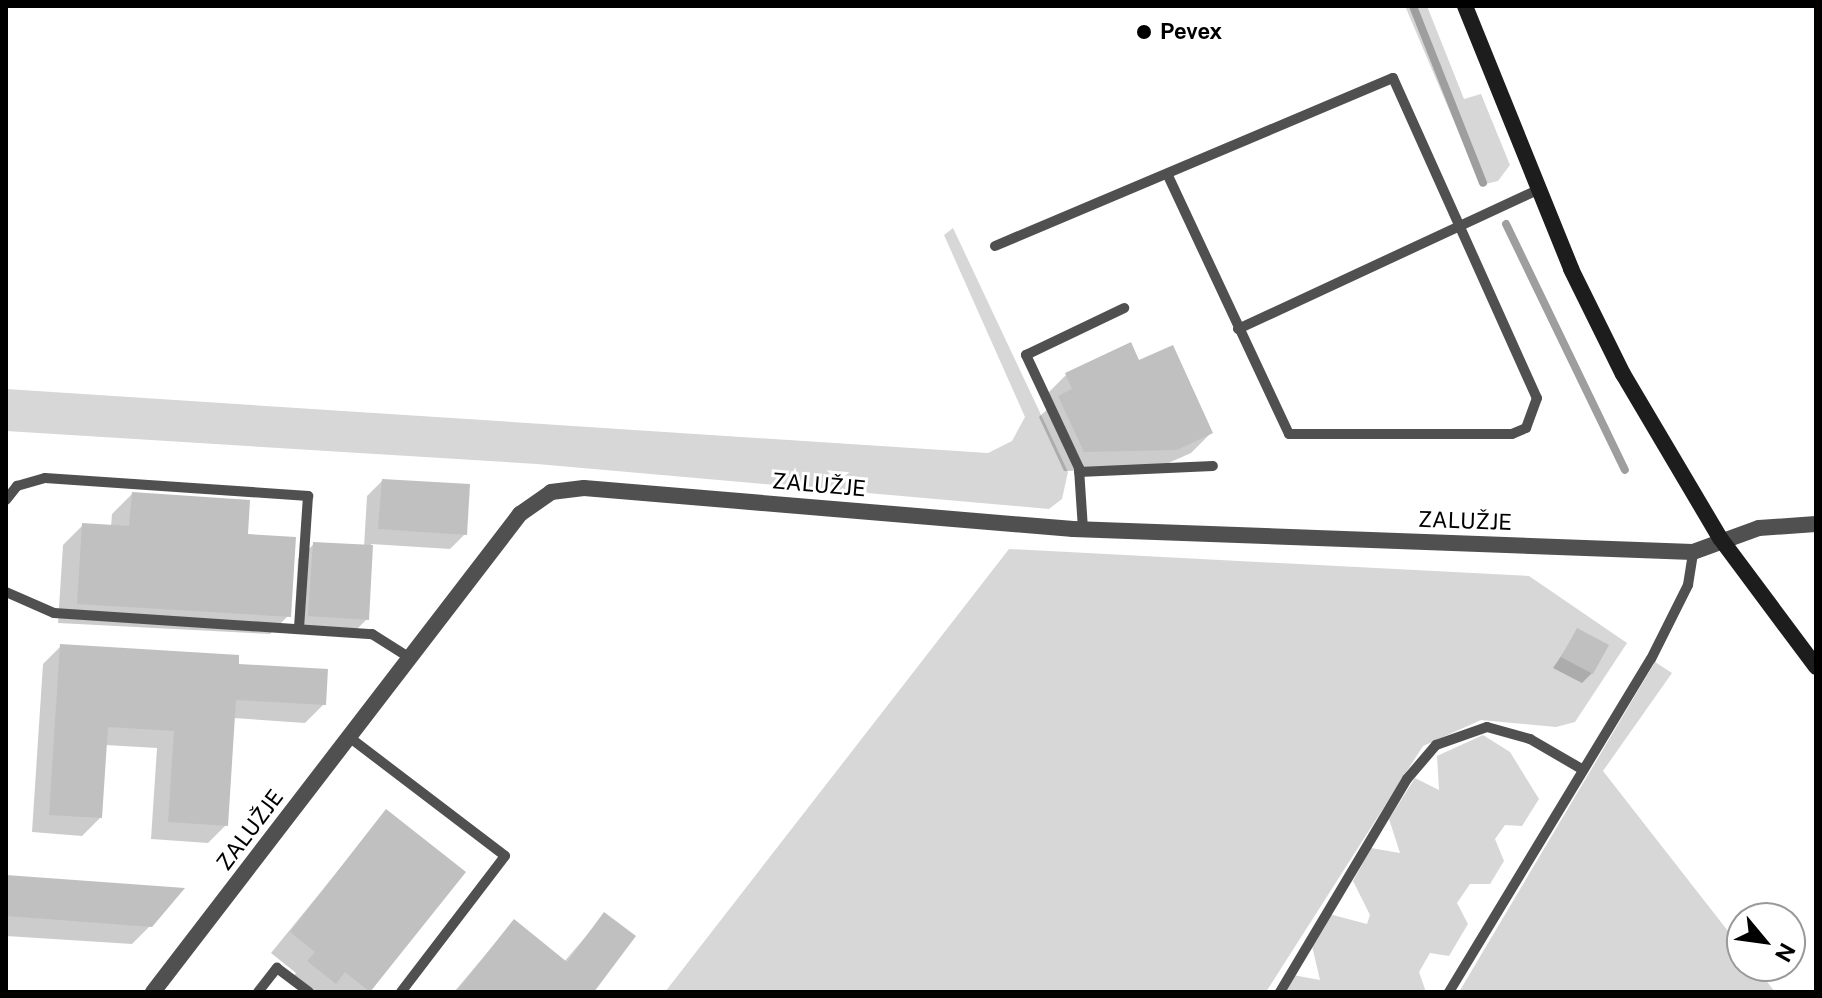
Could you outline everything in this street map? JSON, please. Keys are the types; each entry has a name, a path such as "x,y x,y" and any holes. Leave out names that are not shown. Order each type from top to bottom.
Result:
{"main road":[{"path":"1465,6 1540,189 1623,374 1720,538 1816,667"}],"street":[{"name":"ZALUŽJE","path":"153,992 520,514 551,492 584,488 1083,529 1693,552 1720,538 1816,524"}],"lane":[{"path":"995,246 1168,176 1393,78 1456,228 1537,398 1526,428 1512,434 1289,434 1168,176"},
{"path":"1238,329 1540,189"},
{"path":"1083,529 1079,472 1026,355 1124,308"},
{"path":"1079,472 1213,466"},
{"path":"6,500 17,486 45,478 308,496 299,629"},
{"path":"1449,992 1580,768 1651,659 1688,585 1693,552"},
{"path":"6,592 54,613 372,634 410,658"},
{"path":"1280,992 1407,779 1436,745 1487,727 1530,739 1580,768"},
{"path":"349,737 505,856 401,992"},
{"path":"258,992 277,968 309,992"}],"shaded area":[{"path":"1405,6 1427,6 1464,99 1481,94 1510,165 1498,181 1481,185"},
{"path":"953,228 1068,472 1062,499 1049,509 537,464 6,431 6,389 988,453 1012,441 1025,417 944,235"},
{"path":"1009,549 1529,576 1627,643 1575,722 1556,727 1481,720 1423,746 1266,992 665,992"},
{"path":"1655,662 1672,673 1603,771 1726,929 1726,982 1767,982 1775,992 1459,992"},
{"path":"1483,735 1510,752 1539,799 1522,826 1505,825 1495,839 1504,861 1490,884 1470,884 1457,903 1468,924 1449,956 1430,953 1419,972 1426,992 1283,992 1293,975 1320,980 1312,946 1329,914 1367,924 1370,915 1353,881 1371,848 1400,853 1389,819 1415,778 1439,790 1437,756"}],"building":[{"path":"1131,342 1139,360 1173,345 1213,433 1177,450 1084,452 1058,396 1072,389 1065,373"},
{"path":"382,479 470,484 467,535 378,529"},
{"path":"132,492 250,500 248,534 296,537 291,617 77,604 82,523 129,526"},
{"path":"313,542 373,545 369,620 308,616"},
{"path":"1577,628 1609,645 1593,674 1561,657"},
{"path":"60,644 239,655 239,664 328,669 326,705 236,700 228,826 168,822 174,731 108,727 102,818 49,815"},
{"path":"386,809 466,872 370,992 345,972 336,984 307,961 315,952 290,932"},
{"path":"6,875 185,888 152,927 6,916"},
{"path":"604,912 636,936 594,992 456,992 514,919 567,962"}],"waterway":[{"path":"1413,6 1483,183"},
{"path":"1506,224 1625,470"}],"place":[{"name":"Pevex","path":"1144,32"}]}
